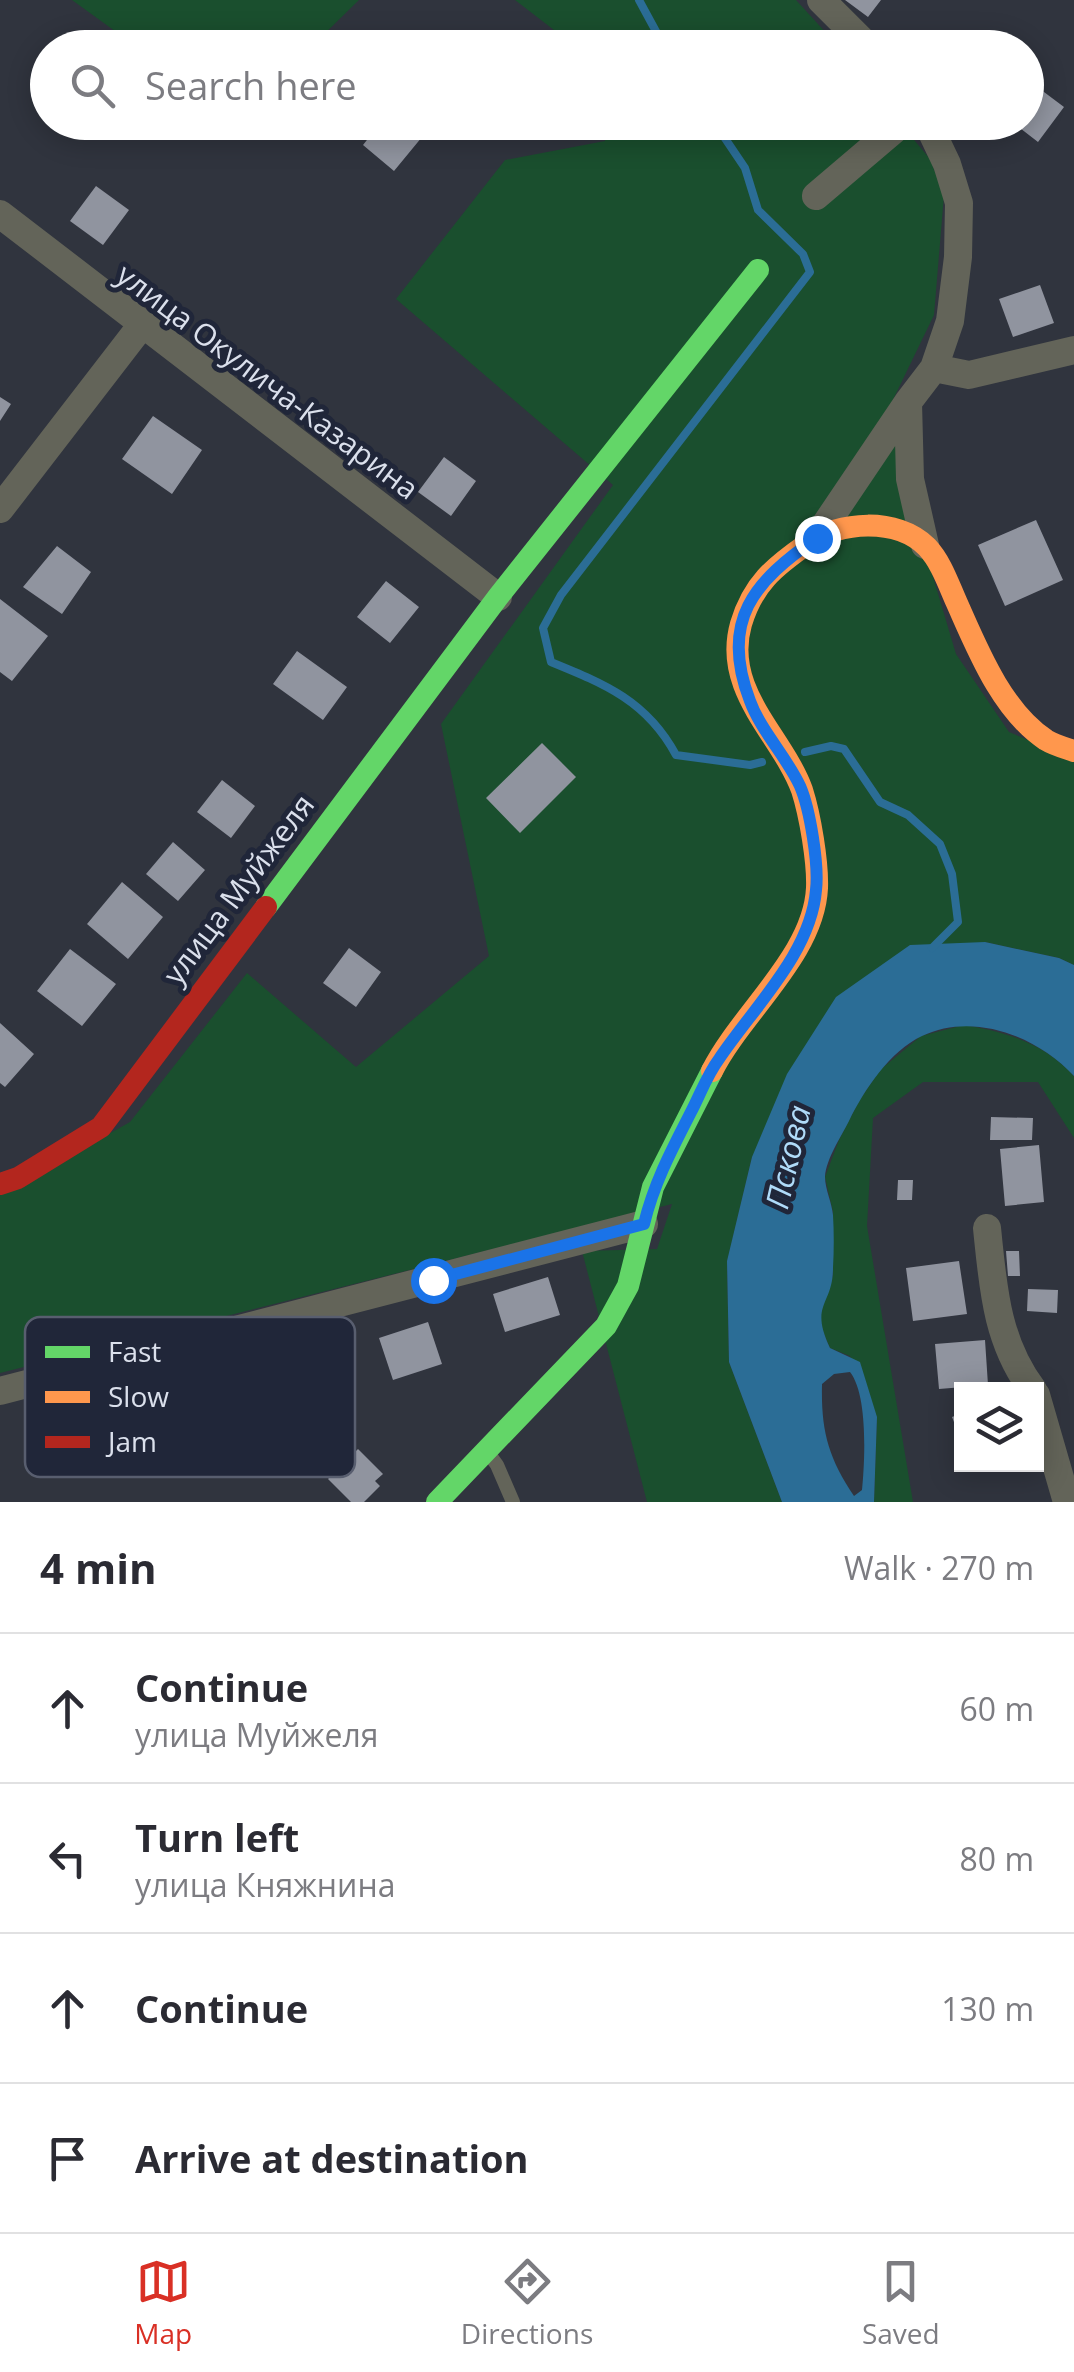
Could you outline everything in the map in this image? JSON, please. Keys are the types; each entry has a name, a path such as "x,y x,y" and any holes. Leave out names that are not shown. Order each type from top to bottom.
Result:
{"street":[{"path":"821,0 851,30"},
{"path":"816,196 882,140"},
{"path":"817,538 934,368 950,321 958,257 959,202 935,140"},
{"name":"улица Окулича-Казарина","path":"0,214 498,597"},
{"name":"улица Муйжеля","path":"0,1184 18,1178 100,1127 498,597 758,270"},
{"path":"0,509 141,326"},
{"path":"934,368 969,376 1074,350"},
{"path":"908,402 910,479 925,545 939,564 983,661 1014,709 1046,740 1074,750"},
{"path":"437,1502 606,1326 628,1286 653,1187 716,1062 786,964 809,923 817,888 802,788 750,703 738,658 740,627 755,588 783,561 817,538 864,524 899,531 925,545"},
{"path":"285,1317 644,1224"},
{"path":"986,1228 996,1314 1028,1382"},
{"path":"0,1391 25,1385"},
{"path":"1044,1422 1068,1502"}],"lane":[{"path":"486,1450 498,1464 513,1502"}],"green space":[{"path":"72,0 359,0 328,30 113,30"},
{"path":"515,0 796,0 823,30 554,30"},
{"path":"914,140 930,159 944,195 934,315 888,410 956,654 1009,732 1074,759 1074,965 1059,958 985,942 752,1157 727,1262 729,1362 782,1502 647,1502 582,1251 657,1249 672,1204 223,1317 25,1317 25,1367 0,1373 0,1195 130,1122 247,973 356,1067 489,956 441,724 613,485 396,299 505,160 605,141"},
{"path":"964,1025 995,1031 1037,1047 1074,1076 1074,1138 1038,1082 923,1082 873,1118 867,1226 913,1502 874,1502 877,1417 850,1356 830,1348 821,1327 821,1309 833,1275 833,1212 825,1177 859,1101 880,1070 921,1036"}],"water":[{"name":"Пскова","path":"985,942 1059,958 1074,965 1074,1076 1024,1040 983,1027 963,1026 942,1029 910,1043 870,1084 826,1170 834,1255 822,1322 830,1348 860,1362 877,1417 874,1502 782,1502 729,1362 727,1261 752,1157 787,1074 836,997 910,945","holes":["850,1372 856,1382 864,1446 862,1490 854,1496 828,1443 822,1384 834,1374"]}],"building":[{"path":"845,0 881,0 868,17"},
{"path":"1044,92 1064,107 1044,134"},
{"path":"367,140 420,140 394,171 363,145"},
{"path":"96,186 129,210 103,245 70,221"},
{"path":"1040,285 1054,323 1013,337 999,299"},
{"path":"0,397 11,404 0,421"},
{"path":"153,416 202,450 172,494 122,459"},
{"path":"444,457 476,481 451,516 418,492"},
{"path":"1036,520 1063,580 1005,606 978,545"},
{"path":"57,546 91,572 62,614 23,587"},
{"path":"386,581 419,607 390,643 357,617"},
{"path":"0,599 48,636 12,681 0,672"},
{"path":"297,651 347,687 323,720 273,684"},
{"path":"542,743 576,777 520,833 486,798"},
{"path":"222,780 255,806 231,838 197,812"},
{"path":"173,842 205,870 178,901 146,874"},
{"path":"122,882 163,917 128,959 87,924"},
{"path":"349,948 381,972 356,1007 323,983"},
{"path":"70,949 116,984 82,1026 37,991"},
{"path":"0,1023 34,1054 5,1087 0,1083"},
{"path":"991,1117 1033,1118 1032,1140 990,1140"},
{"path":"1039,1145 1044,1202 1005,1206 1000,1149"},
{"path":"898,1180 913,1180 912,1200 897,1200"},
{"path":"1006,1251 1019,1251 1020,1276 1008,1276"},
{"path":"959,1261 967,1314 913,1321 906,1268"},
{"path":"548,1277 560,1315 505,1332 493,1294"},
{"path":"1028,1289 1058,1290 1057,1313 1027,1311"},
{"path":"428,1322 442,1364 393,1380 379,1338"},
{"path":"985,1340 988,1382 954,1382 954,1388 939,1389 935,1344"},
{"path":"358,1449 383,1474 375,1481 380,1486 364,1502 351,1502 328,1479 355,1477"}],"waterway":[{"path":"639,0 655,30"},
{"path":"726,140 745,168 758,210 803,254 810,272 561,595 543,628 551,662 623,696 652,721 676,755 750,765 762,762"},
{"path":"805,752 831,746 844,749 880,802 908,815 940,844 952,874 958,922 932,948"}],"traffic: fast":[{"path":"266,907 498,597 758,270"},
{"path":"437,1502 606,1326 628,1286 653,1187 712,1071"}],"traffic: slow":[{"path":"712,1071 790,960 813,913 817,888 813,839 802,790 747,691 737,648 746,610 758,587 775,569 820,536 851,527 884,527 915,537 940,566 1003,695 1046,740 1074,751"}],"traffic: jam":[{"path":"0,1184 18,1178 101,1127 266,907"}],"route":[{"path":"433,1280 644,1224 653,1187 716,1062 786,964 809,923 817,888 802,788 750,703 738,658 740,627 755,588 783,561 817,538"}]}
